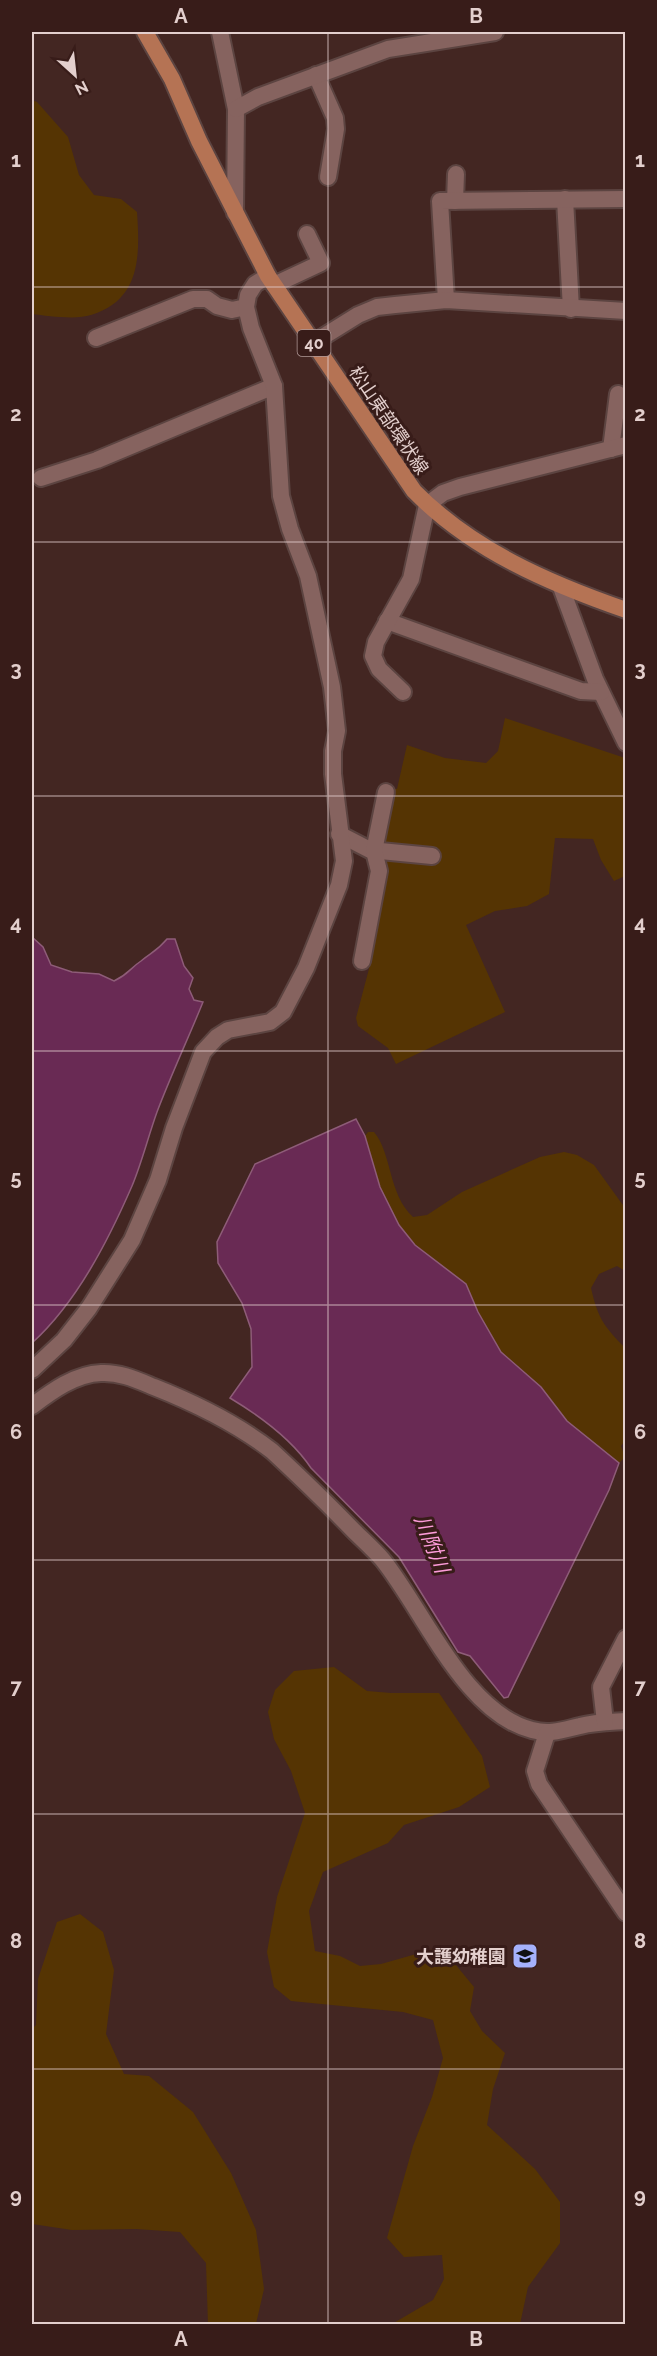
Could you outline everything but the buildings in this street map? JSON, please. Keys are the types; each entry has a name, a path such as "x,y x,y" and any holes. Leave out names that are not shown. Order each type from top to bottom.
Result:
{"main road":[{"name":"松山東部環状線","path":"145,32 172,79 235,214 271,281 396,468 428,505 481,545 561,587 626,610"}],"street":[{"path":"220,32 236,108 235,214"},
{"path":"236,108 316,75 388,50 445,36 495,32"},
{"path":"316,75 335,118 336,129 328,177"},
{"path":"455,201 456,174"},
{"path":"446,300 440,201 626,199"},
{"path":"565,200 571,309"},
{"path":"32,1370 64,1340 89,1308 132,1240 158,1180 174,1128 203,1052 217,1037 228,1030 270,1022 283,1012 294,994 339,885 344,861 333,774 333,751 337,731 332,687 308,576 290,529 281,496 274,386 251,327 246,307 248,295 255,284 271,281 321,263 307,234"},
{"path":"96,338 193,299 207,299 217,306 232,310 246,307"},
{"path":"314,343 358,315 378,307 446,300 626,311"},
{"path":"41,478 97,460 274,386"},
{"path":"403,692 379,669 373,656 376,642 411,579 428,505 443,493 460,487 619,447 618,394"},
{"path":"561,587 601,692 626,743"},
{"path":"387,621 581,691 601,692"},
{"path":"362,961 379,871 374,851 387,792"},
{"path":"339,834 374,851 432,856"},
{"path":"32,1406 67,1382 101,1373 119,1374 183,1399 244,1430 280,1458 380,1556 405,1590 448,1660 486,1703 505,1719 525,1728 542,1748"},
{"path":"605,1722 601,1688 626,1638"},
{"path":"542,1748 605,1722 626,1721"},
{"path":"542,1748 536,1771 539,1784 626,1913"}],"shaded area":[{"path":"32,100 37,102 68,137 79,175 94,195 121,199 137,212 138,244 134,274 120,299 91,315 54,317 32,314"},
{"path":"505,718 625,758 625,876 614,881 601,860 593,839 555,838 549,894 527,906 495,911 466,925 505,1012 396,1064 388,1048 358,1026 356,1018 370,965 361,947 383,787 397,789 407,745 445,758 486,763 498,751"},
{"path":"368,1132 374,1132 380,1141 394,1186 405,1208 413,1217 427,1215 462,1192 540,1157 564,1152 577,1155 594,1165 625,1208 625,1271 617,1266 599,1274 591,1288 603,1321 625,1348 626,1439 621,1446 625,1457 619,1463 567,1421 541,1387 501,1352 478,1312 466,1284 415,1245 399,1225 380,1187 365,1136"},
{"path":"334,1667 367,1691 439,1693 482,1756 490,1787 459,1807 404,1825 388,1843 323,1872 309,1911 315,1951 340,1956 360,1966 381,1964 441,1947 474,1987 470,2011 482,2031 505,2053 493,2089 487,2125 535,2169 560,2202 560,2243 528,2287 520,2324 392,2324 433,2300 444,2279 442,2255 404,2257 387,2238 413,2146 432,2097 443,2058 433,2020 403,2012 291,2001 274,1987 267,1952 277,1897 305,1813 291,1771 274,1739 268,1712 275,1690 294,1671"},
{"path":"80,1914 103,1932 114,1970 106,2034 124,2074 149,2076 193,2112 231,2173 256,2230 264,2289 256,2324 208,2324 206,2263 180,2232 136,2229 72,2230 32,2224 32,2029 36,2025 38,1979 57,1922"}],"water":[{"path":"32,937 43,947 51,965 72,972 99,974 114,981 126,974 167,939 175,939 184,966 193,978 189,989 194,1000 203,1002 168,1084 139,1168 113,1228 77,1290 48,1327 32,1343"},
{"name":"川附川","path":"356,1119 365,1136 380,1187 399,1225 415,1245 466,1284 478,1312 501,1352 541,1387 567,1421 619,1463 609,1490 508,1697 504,1698 470,1656 458,1652 399,1557 311,1468 284,1437 264,1420 230,1398 252,1367 251,1329 242,1303 218,1263 217,1242 255,1164"}],"place":[{"name":"大護幼稚園","path":"525,1956"}]}
